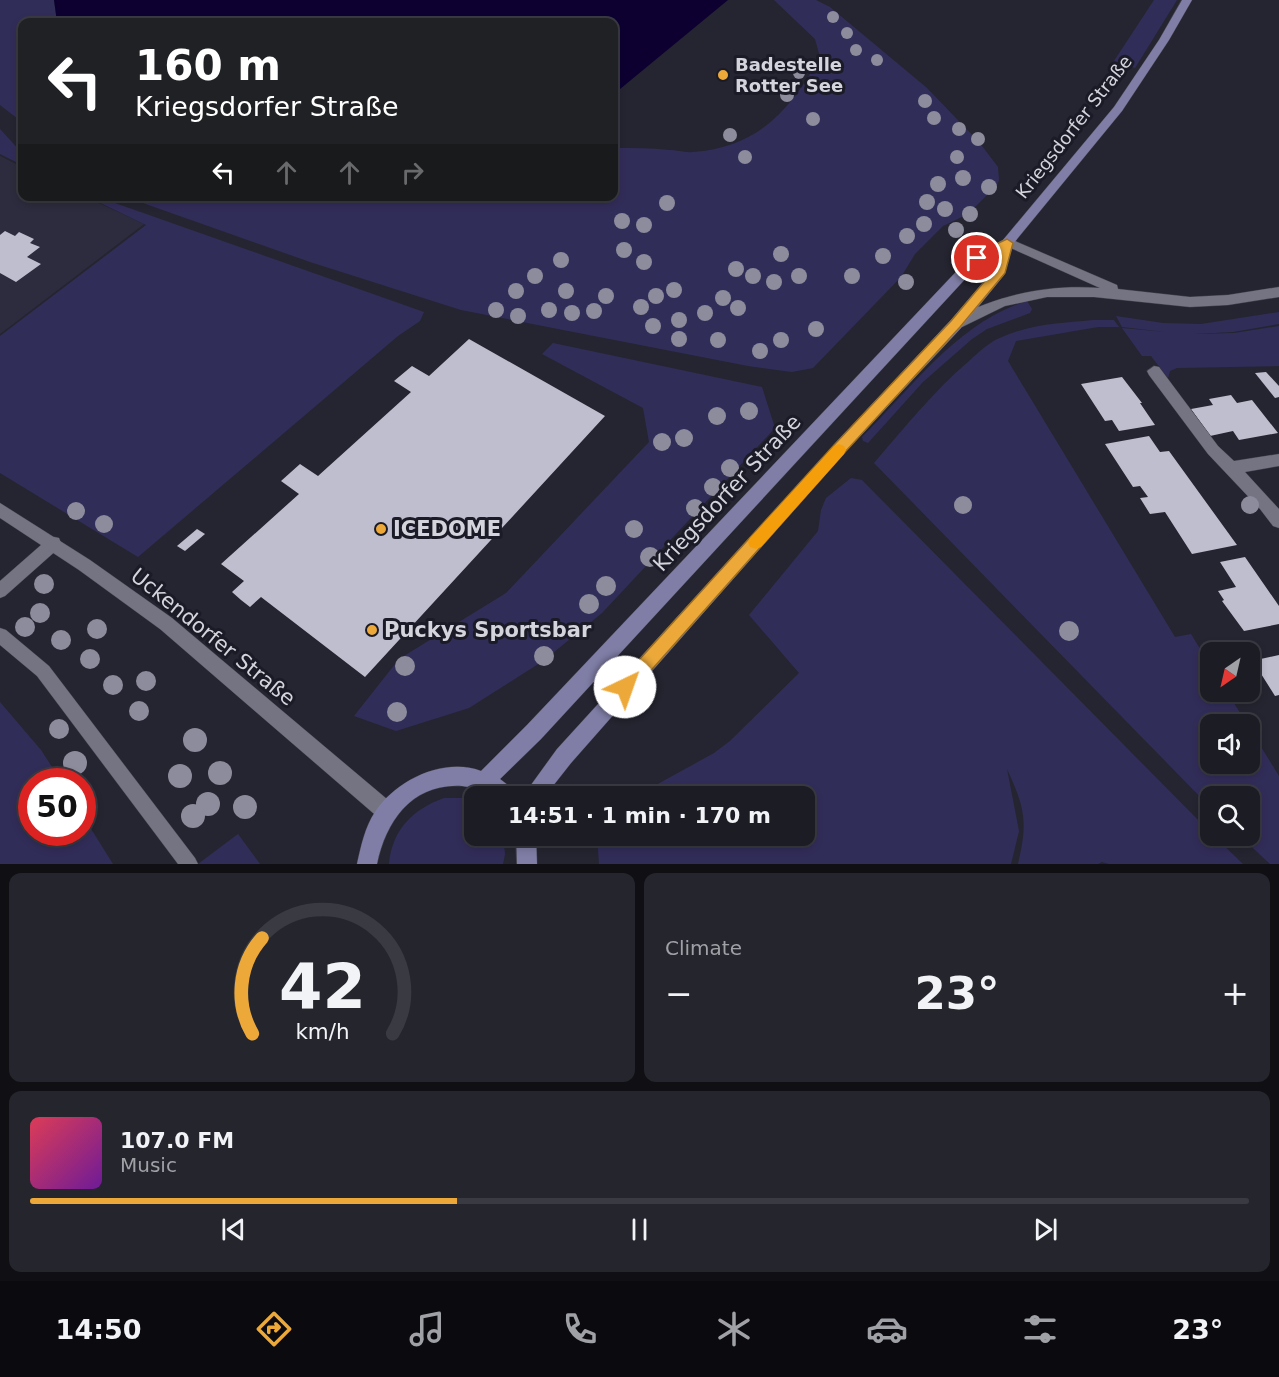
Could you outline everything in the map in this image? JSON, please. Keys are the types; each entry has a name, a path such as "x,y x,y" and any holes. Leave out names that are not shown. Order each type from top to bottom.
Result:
{"main road":[{"name":"Kriegsdorfer Straße","path":"484,781 543,723 975,260 1007,243 1118,109 1164,40 1187,0"},
{"name":"Kriegsdorfer Straße","path":"541,786 564,756 840,448 956,324 1001,270 1007,243"},
{"path":"367,864 372,839 387,812 408,792 433,779 459,775 484,781 491,786"},
{"path":"526,846 527,864"}],"street":[{"path":"1007,243 1119,291 1143,297"},
{"path":"956,324 978,310 1028,294 1076,290 1198,302 1279,292"},
{"path":"1154,371 1214,450 1279,521"},
{"path":"1232,468 1279,460"},
{"name":"Uckendorfer Straße","path":"0,510 54,543 113,584 217,665 335,770 387,812"}],"lane":[{"path":"0,591 54,543"},
{"path":"0,634 43,671 189,864"}],"shaded area":[{"path":"0,0 54,0 56,18 18,18 18,119 0,105"},
{"path":"54,0 728,0 618,91 618,18 56,18"},
{"path":"774,0 816,0 830,7 927,88 979,142 998,167 999,180 997,185 968,214 943,226 915,254 901,277 813,368 792,372 748,366 461,310 310,262 137,201 618,201 618,148 690,152 716,149 754,134 784,109 809,76 820,57 815,39"},
{"path":"1154,0 1177,0 1135,68 1114,61"},
{"path":"0,129 18,149 18,163 0,154"},
{"path":"0,156 18,165 18,201 95,201 144,224 0,334"},
{"path":"96,201 109,201 424,312 420,321 398,336 138,557 0,473 0,336 146,225"},
{"path":"1027,301 1032,309 1030,313 987,329 972,339 923,382 868,443 863,441 862,437 957,341 1002,311"},
{"path":"1279,312 1279,324 1233,332 1195,334 1234,333 1279,326 1279,366 1177,368 1170,371 1168,378 1151,356 1142,356 1122,328 1166,332 1122,327 1116,316 1163,323 1201,324"},
{"path":"1114,320 1119,327 1098,327 1016,341 1008,361 1175,637 1191,634 1200,649 1200,702 1233,702 1241,714 1200,714 1200,774 1260,774 1260,745 1279,776 1279,864 1270,864 1251,846 1260,846 1260,786 1200,786 1200,797 874,463 919,410 984,348 1013,333 1058,323"},
{"path":"553,343 762,387 775,428 602,613 543,661 469,708 396,731 354,716 399,659 506,593 649,442 643,408 542,354"},
{"path":"851,478 862,480 1200,822 1200,846 1224,846 1243,864 1109,864 1102,862 1098,864 1018,864 1023,837 1023,815 1018,794 1007,769 1019,831 1011,864 599,864 598,846 815,846 815,786 654,786 714,753 730,741 799,673 749,615 818,531 821,510 826,498"},
{"path":"0,702 41,750 53,768 18,768 18,846 96,846 96,837 113,864 0,864"},
{"path":"444,798 464,799 464,846 504,846 503,864 389,864 394,841 406,822"},
{"path":"238,834 260,864 198,864"}],"building":[{"path":"5,231 15,236 19,232 34,239 30,243 40,247 27,257 41,264 16,282 0,273 0,235"},
{"name":"ICEDOME","path":"469,339 605,416 365,677 261,597 250,607 241,600 232,592 244,581 221,564 299,494 281,481 300,464 318,476 411,392 394,381 412,366 429,376"},
{"path":"1266,372 1279,386 1279,397 1275,398 1255,373"},
{"path":"1122,377 1155,425 1119,431 1112,420 1105,421 1081,384"},
{"path":"1231,395 1237,403 1252,400 1278,433 1239,440 1233,431 1210,436 1191,409 1213,405 1209,399"},
{"path":"1149,436 1160,452 1169,451 1237,545 1192,554 1165,512 1150,514 1140,498 1148,497 1140,486 1133,487 1105,444"},
{"path":"197,529 205,534 185,551 177,546"},
{"path":"1245,557 1279,606 1279,624 1244,631 1222,601 1224,600 1218,591 1236,587 1220,562"},
{"path":"1279,655 1279,695 1275,696 1260,672 1260,659"}],"slow traffic":[{"path":"756,542 839,450"}],"place":[{"name":"Badestelle Rotter See","path":"723,75"},
{"name":"ICEDOME","path":"381,529"},
{"name":"Puckys Sportsbar","path":"372,630"}],"route":[{"path":"625,687 840,448 956,324 1001,270 1007,243 977,258"}]}
